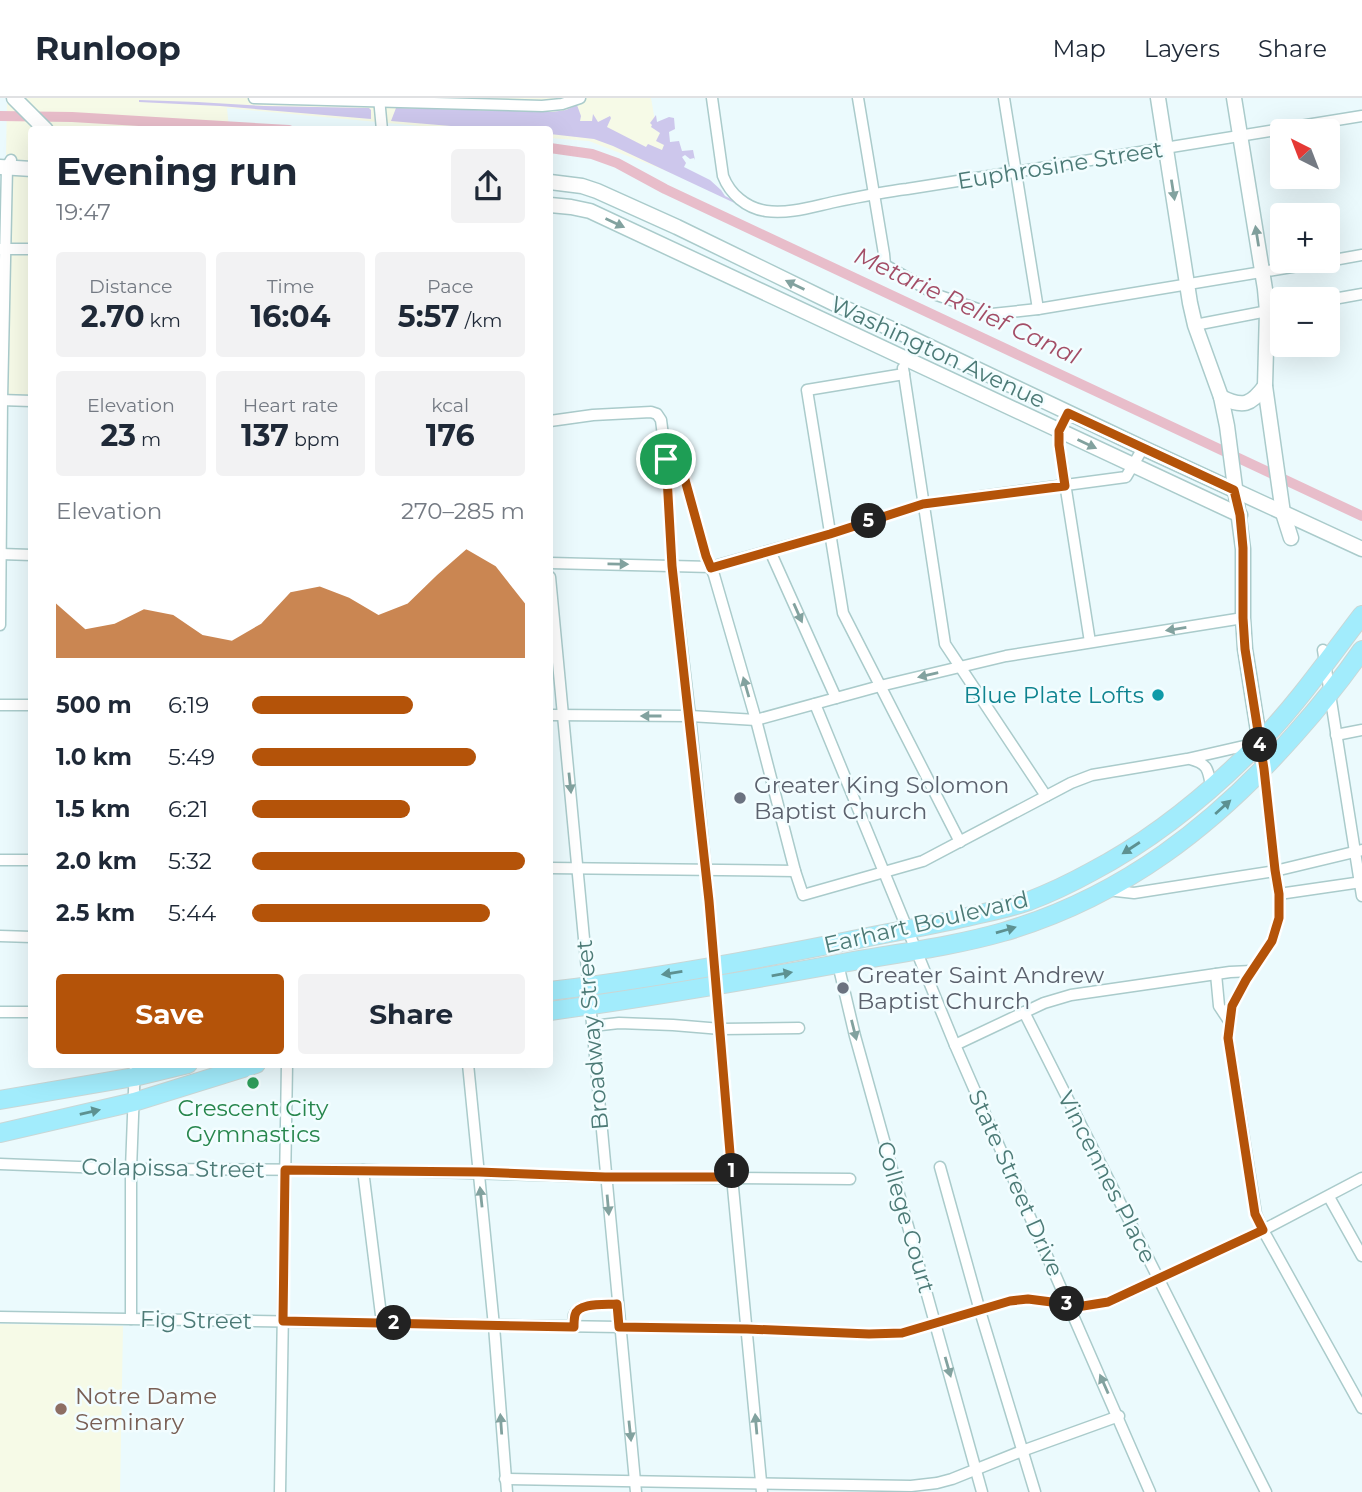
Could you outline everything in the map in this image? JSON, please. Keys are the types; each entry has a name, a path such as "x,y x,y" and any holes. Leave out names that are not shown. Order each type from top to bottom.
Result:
{"main road":[{"name":"Earhart Boulevard","path":"553,991 714,967 904,921 992,911 1028,901 1091,872 1139,843 1176,816 1260,742 1294,703 1324,657 1362,615"},
{"name":"Earhart Boulevard","path":"553,1011 715,986 961,942 1013,929 1061,911 1137,873 1189,837 1264,769 1330,694 1362,650"},
{"path":"1176,816 1189,837"},
{"path":"0,1100 158,1068"},
{"path":"3,1133 134,1102 243,1068"},
{"path":"3,1133 57,1108 55,1099 37,1094"}],"street":[{"path":"14,98 42,126"},
{"path":"254,98 562,104 580,98"},
{"name":"Euphrosine Street","path":"712,98 726,184 739,199 758,209 769,211 790,211 874,194 1362,116"},
{"path":"858,98 885,265 937,295 992,314 1038,309 1270,270"},
{"path":"1004,98 1038,309"},
{"path":"1158,98 1195,325 1221,397 1227,426 1243,548 1245,649 1264,769 1279,894 1279,918 1272,941 1232,1006 1228,1038 1236,1096 1255,1214 1362,1408"},
{"path":"1234,98 1267,311 1265,386 1283,513 1291,538"},
{"path":"379,100 382,125"},
{"path":"6,165 28,161"},
{"path":"6,165 28,168"},
{"path":"0,625 6,165"},
{"name":"Washington Avenue","path":"553,182 597,191 677,227 832,303 1362,549"},
{"name":"Washington Avenue","path":"553,205 590,211 1240,515"},
{"path":"667,247 677,227"},
{"path":"3,249 28,249"},
{"path":"1340,259 1362,255"},
{"path":"1340,298 1362,294"},
{"path":"824,320 832,303"},
{"path":"1195,325 1270,311"},
{"path":"902,358 946,644 1046,796"},
{"path":"904,374 807,390 843,614 960,842"},
{"path":"997,402 1006,383"},
{"path":"1221,397 1244,404 1251,401 1265,386"},
{"path":"1,400 28,401"},
{"path":"553,421 651,412 657,414 661,420 672,566 690,716 721,1029 732,1177 762,1487"},
{"path":"1068,413 1059,431 1059,445 1090,642"},
{"path":"553,563 711,568 923,504 1126,477 1143,448"},
{"path":"666,459 682,469 756,720 803,895 923,861 1071,783 1092,775 1187,759 1260,742"},
{"path":"770,551 836,698"},
{"path":"1,554 28,555"},
{"name":"Broadway Street","path":"553,612 635,1487"},
{"path":"553,715 690,716 756,720 880,686 1006,656 1243,618"},
{"path":"1324,657 1358,851 1362,895"},
{"name":"State Street Drive","path":"815,704 955,1045 1150,1492"},
{"path":"0,705 28,705"},
{"path":"1336,735 1362,730"},
{"path":"1187,759 1205,766 1211,786"},
{"path":"1107,890 1135,892 1275,870 1358,851"},
{"path":"0,860 28,860"},
{"path":"553,867 795,871"},
{"path":"1279,894 1361,883"},
{"path":"0,936 28,937"},
{"name":"College Court","path":"838,964 855,1036 982,1492"},
{"path":"955,1045 1024,1012 1071,995 1252,971"},
{"path":"1216,974 1219,1006 1229,1021"},
{"path":"0,1012 28,1012"},
{"name":"Vincennes Place","path":"1024,1012 1266,1492"},
{"path":"592,1026 642,1023 721,1029 799,1028"},
{"path":"280,1492 287,1068"},
{"path":"468,1068 494,1326 507,1492"},
{"path":"131,1319 131,1169 135,1071"},
{"name":"Colapissa Street","path":"0,1164 131,1169 363,1170 605,1177 850,1179"},
{"path":"940,1167 1035,1492"},
{"path":"363,1170 382,1323"},
{"name":"Fig Street","path":"0,1317 902,1333 1010,1301 1028,1299 1083,1306 1108,1302 1263,1230 1362,1178"},
{"path":"1329,1197 1362,1256"},
{"path":"574,1327 577,1310 586,1305 617,1304"},
{"path":"505,1479 635,1487 911,1486 937,1483 976,1470 1119,1416"}],"shaded area":[{"path":"7,98 651,98 655,121 677,175 589,141 553,138 553,126 421,126 227,108 229,126 28,126 28,401 2,400"},
{"path":"139,102 369,108 371,119"},
{"path":"577,105 580,121 592,121 593,114 598,122 610,116 607,127 646,147 648,144 662,150 664,145 656,141 660,133 651,127 650,123 656,115 657,122 669,117 674,118 675,129 669,132 670,142 679,141 682,151 693,150 695,160 685,155 682,157 686,163 684,167 710,180 725,196 743,207 613,146 594,139 553,134 553,126 451,126 391,121 396,108 552,112"},
{"name":"Notre Dame Seminary","path":"0,1324 123,1326 120,1492 0,1492"}],"waterway":[{"name":"Metarie Relief Canal","path":"0,116 72,117 222,126"},
{"name":"Metarie Relief Canal","path":"553,148 592,154 617,163 665,189 1362,516"}],"place":[{"name":"Blue Plate Lofts","path":"1158,695"},
{"name":"Greater King Solomon Baptist Church","path":"740,798"},
{"name":"Greater Saint Andrew Baptist Church","path":"843,988"},
{"name":"Crescent City Gymnastics","path":"253,1083"},
{"name":"Notre Dame Seminary","path":"61,1409"}],"route":[{"path":"1068,413 1234,490 1243,548 1245,649 1264,769 1279,894 1277,927 1272,941 1232,1006 1228,1038 1255,1214 1263,1230 1108,1302 1083,1306 1044,1300 1010,1301 902,1333 619,1327 617,1304 586,1305 577,1310 574,1327 283,1321 285,1170 732,1177 709,901 672,566 666,459 682,469 711,568 923,504 1065,486 1059,431 1068,413"}]}
